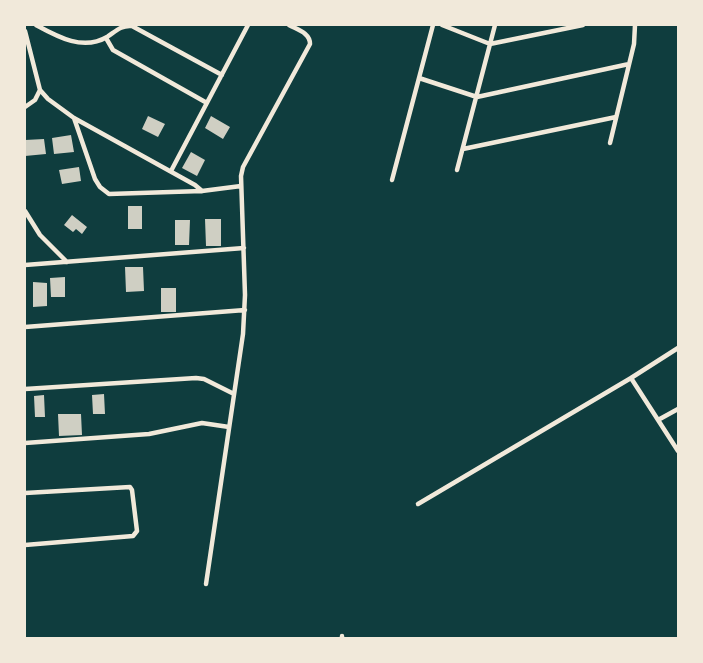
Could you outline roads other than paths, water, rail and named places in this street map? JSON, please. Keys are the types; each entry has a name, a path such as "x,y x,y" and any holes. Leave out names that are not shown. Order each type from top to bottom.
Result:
{"street":[{"path":"36,25 68,41 92,42 106,38 123,26 132,26 222,75"},
{"path":"171,171 248,25"},
{"path":"206,584 243,334 245,310 241,176 243,167 310,44 307,35 289,25"},
{"path":"392,180 432,25"},
{"path":"442,25 490,44 583,25"},
{"path":"457,170 495,25"},
{"path":"610,143 636,35 635,25"},
{"path":"25,31 40,90 48,100 74,118 171,171 202,191"},
{"path":"106,38 113,50 207,103"},
{"path":"419,78 477,97 629,64"},
{"path":"25,107 35,100 40,90"},
{"path":"463,149 616,117"},
{"path":"74,118 95,179 105,192 115,195 202,191 241,186"},
{"path":"25,211 40,236 67,262"},
{"path":"25,265 244,248"},
{"path":"25,327 245,310"},
{"path":"418,504 631,378 678,348"},
{"path":"25,389 196,378 204,379 234,394"},
{"path":"631,378 678,451"},
{"path":"658,420 678,409"},
{"path":"25,443 149,434 202,423 229,426"},
{"path":"25,493 130,488 132,490 138,531 133,536 25,545"}]}
